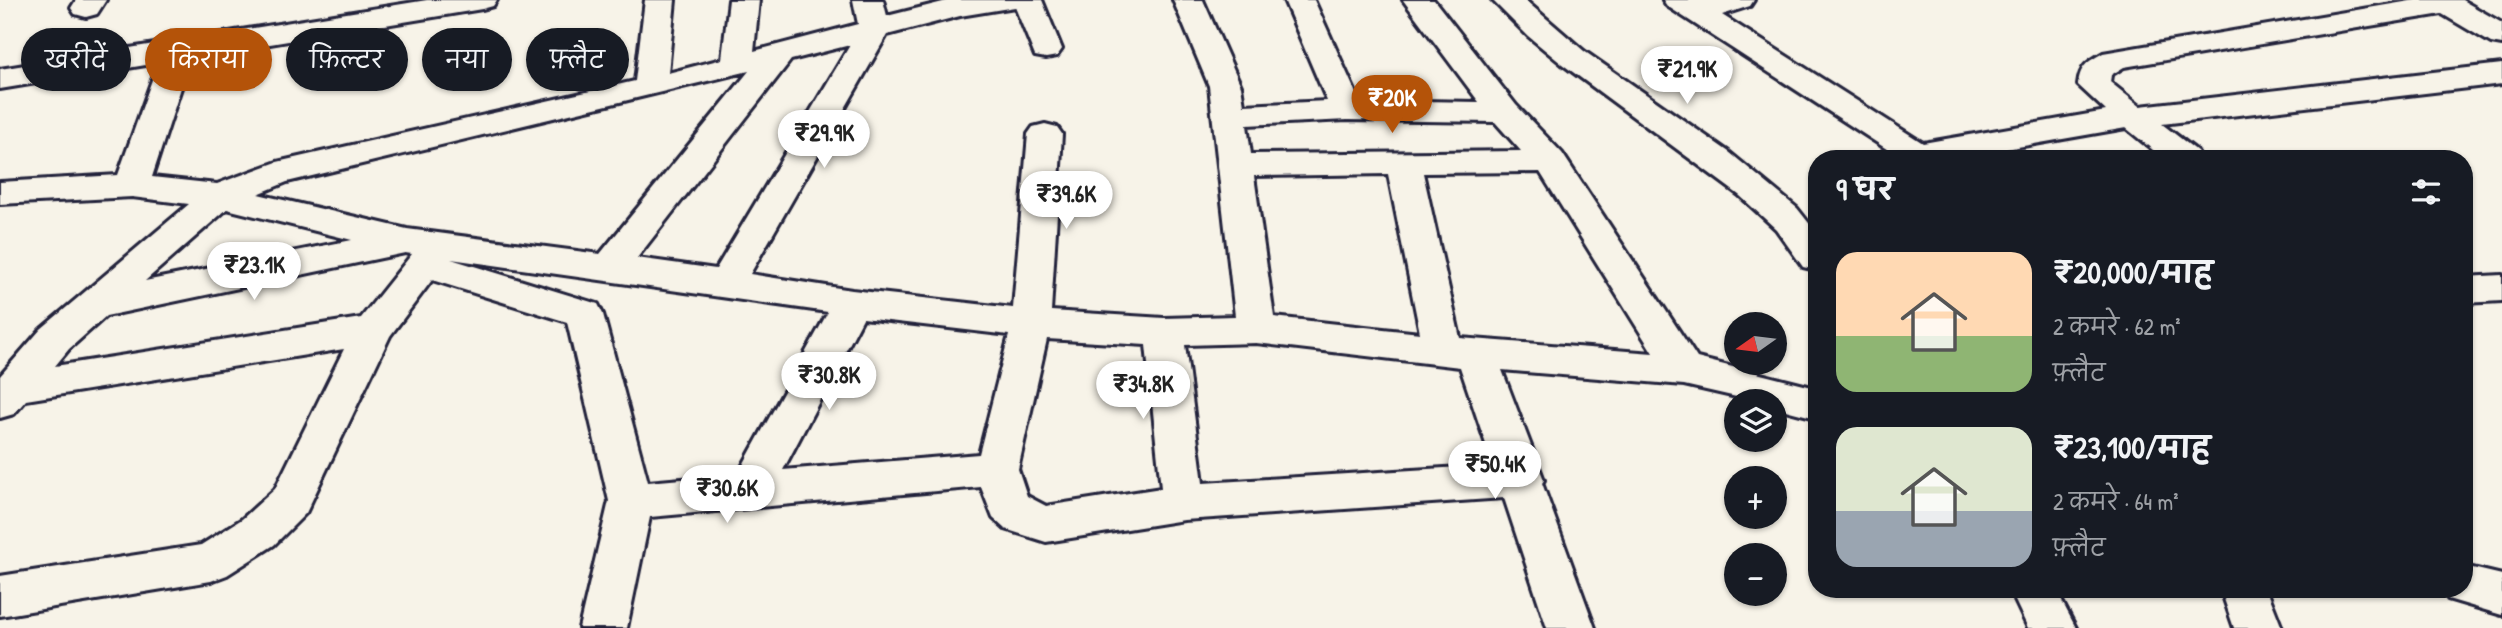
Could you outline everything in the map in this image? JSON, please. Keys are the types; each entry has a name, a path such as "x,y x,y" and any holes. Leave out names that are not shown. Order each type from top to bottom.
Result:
{"street":[{"path":"272,32 408,6 482,0"},
{"path":"650,88 660,0"},
{"path":"737,63 744,0"},
{"path":"7,395 55,339 90,306 220,196 277,173 650,88 780,52 872,15 1006,0"},
{"path":"1027,0 1046,49"},
{"path":"1188,0 1225,86 1256,329"},
{"path":"1299,0 1347,110"},
{"path":"1418,0 1504,112 1550,162 1684,370"},
{"path":"1507,0 1534,27 1713,157 1785,217 1808,247"},
{"path":"1688,7 1739,0"},
{"path":"2174,150 2094,85 2095,71 2114,60 2448,2 2502,36"},
{"path":"1688,7 1911,150"},
{"path":"726,283 872,15"},
{"path":"609,268 780,52"},
{"path":"0,79 145,55"},
{"path":"1959,150 2132,117 2502,74"},
{"path":"132,186 164,91"},
{"path":"1230,116 1347,110 1504,112"},
{"path":"1045,134 1031,324 997,469 1008,506 1021,516 1046,524 1184,502 1522,480"},
{"path":"1235,164 1550,162"},
{"path":"1403,163 1460,352 1522,480 1571,628"},
{"path":"0,193 132,186 220,196 425,250 584,314 631,501 603,628"},
{"path":"0,596 211,562 258,532 291,501 373,330 425,250"},
{"path":"90,306 425,250 609,268 852,303 1031,324 1164,332 1256,329 1460,352 1684,370 1808,401"},
{"path":"2473,290 2502,288"},
{"path":"751,491 852,303"},
{"path":"7,395 373,330"},
{"path":"1164,332 1184,502"},
{"path":"631,501 997,469"},
{"path":"2473,587 2502,595"},
{"path":"2038,598 2052,628"},
{"path":"2247,598 2258,628"}]}
